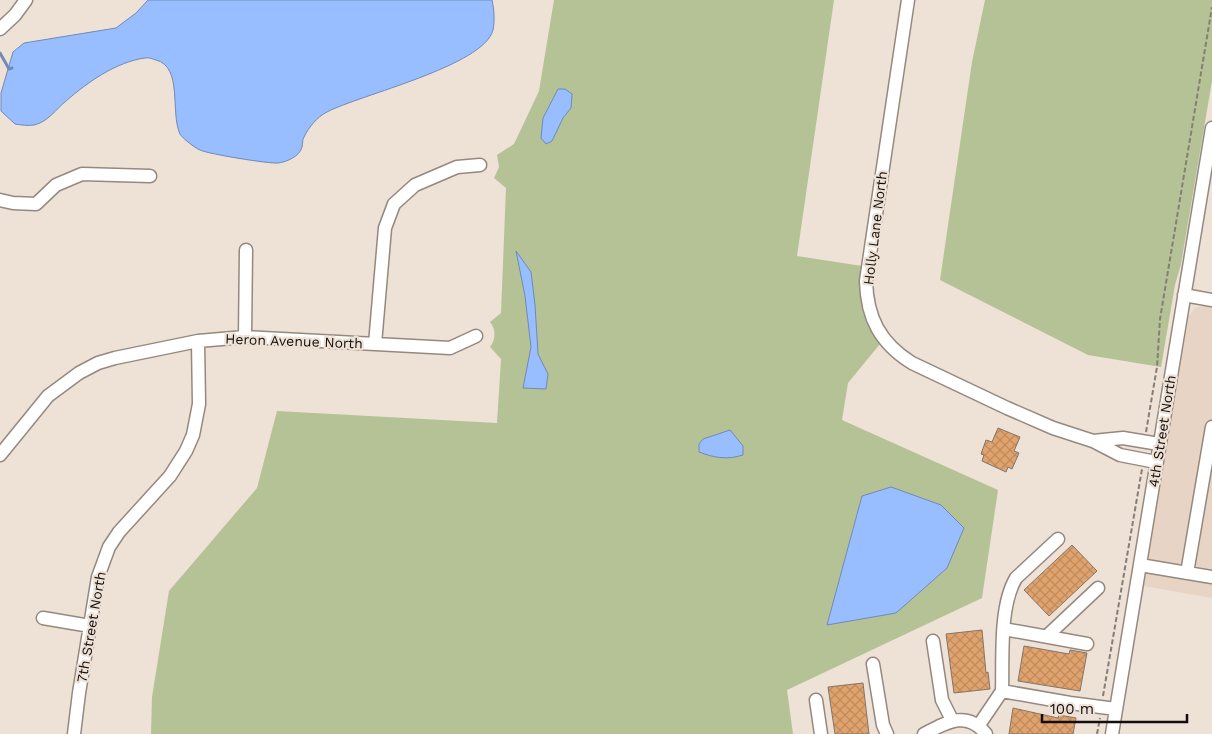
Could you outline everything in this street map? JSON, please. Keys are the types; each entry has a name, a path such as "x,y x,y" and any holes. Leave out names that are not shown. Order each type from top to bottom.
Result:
{"street":[{"path":"0,29 15,15 26,0"},
{"name":"Holly Lane North","path":"908,0 866,281 866,298 870,315 877,330 898,355 912,363 1053,428 1093,441 1120,455 1156,462"},
{"name":"4th Street North","path":"1112,734 1212,128"},
{"path":"375,344 385,228 394,204 403,193 415,185 457,167 480,165"},
{"path":"0,200 13,203 36,204 56,185 82,174 150,176"},
{"path":"246,250 246,337"},
{"path":"1184,295 1212,300"},
{"name":"Heron Avenue North","path":"0,455 48,396 79,373 98,363 115,358 198,341 246,337 450,348 476,336"},
{"name":"7th Street North","path":"74,734 98,577 109,547 170,476 186,451 193,435 199,404 198,341"},
{"path":"1187,573 1212,427"},
{"name":"Holly Lane North","path":"1093,441 1122,438 1160,444"},
{"path":"924,734 952,720 969,720 983,730 1002,691 1004,629 1012,586 1016,578 1058,539"},
{"path":"1140,565 1212,577"},
{"path":"1047,636 1098,588"},
{"path":"43,618 90,626"},
{"path":"1004,629 1087,644"},
{"path":"933,641 942,700 952,720"},
{"path":"873,664 883,725 887,734"},
{"path":"1002,691 1116,709"},
{"path":"816,700 821,734"}],"path":[{"path":"1146,436 1157,367 1160,319 1212,7"},
{"path":"1102,697 1142,468"},
{"path":"1097,734 1100,716"}],"shaded area":[{"path":"1203,306 1212,308 1212,598 1144,586 1189,316 1195,308"}],"green space":[{"path":"554,0 834,0 797,256 862,266 861,288 866,316 880,344 848,383 842,420 998,490 982,598 787,690 793,734 151,734 152,697 169,591 257,488 277,411 497,423 501,359 490,347 494,334 490,322 501,313 506,188 494,178 499,167 497,155 514,144 539,91"},
{"path":"985,0 1212,0 1212,81 1181,264 1175,285 1161,367 1088,355 940,280 972,62"}],"water":[{"path":"148,0 492,0 494,22 493,30 485,43 468,56 419,78 323,114 303,138 299,153 289,160 278,163 214,154 200,150 189,143 180,134 177,125 173,81 170,71 164,64 149,58 134,60 113,68 84,87 48,118 34,125 15,124 1,111 1,93 13,52 24,43 116,28 136,13"},
{"path":"558,89 565,89 572,94 571,108 563,118 552,141 546,144 541,138 543,118"},
{"path":"516,251 531,272 538,354 548,374 546,389 523,388 531,347 525,296"},
{"path":"730,430 743,446 743,455 721,458 699,452 699,444 703,439"},
{"path":"891,487 941,505 964,528 947,568 896,613 827,625 862,496"}],"building":[{"path":"998,428 1020,437 1014,451 1019,453 1012,469 1008,467 1006,472 982,461 984,455 981,454 986,440 992,442"},
{"path":"1072,545 1097,571 1049,616 1024,590"},
{"path":"982,630 986,673 988,672 990,689 954,693 946,634"},
{"path":"1024,646 1069,654 1070,650 1087,653 1080,691 1018,681"},
{"path":"863,683 869,734 835,734 828,687"},
{"path":"1013,708 1058,718 1059,715 1076,718 1073,734 1009,734"}],"waterway":[{"path":"0,53 9,69 12,68"}]}
